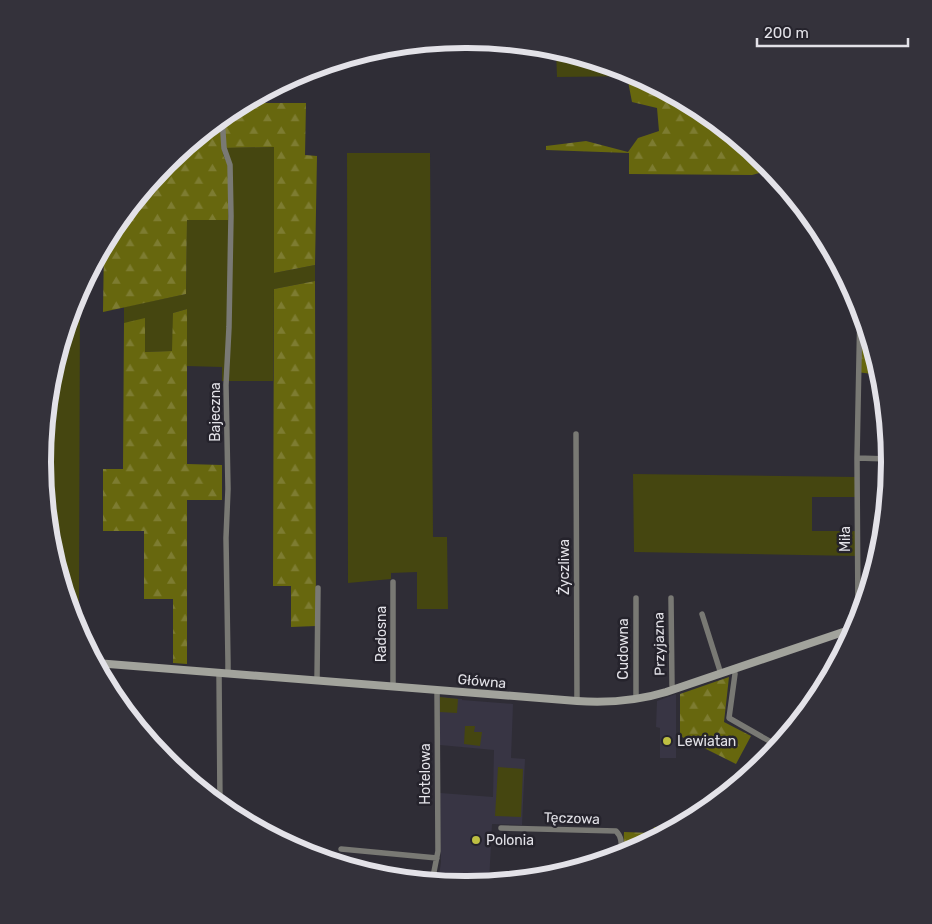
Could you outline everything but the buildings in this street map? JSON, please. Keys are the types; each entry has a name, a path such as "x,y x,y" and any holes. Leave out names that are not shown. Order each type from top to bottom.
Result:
{"street":[{"name":"Bajeczna","path":"220,796 223,673 228,653 226,385 231,216 230,165 224,148 223,127"},
{"name":"Miła","path":"858,598 857,458 860,331"},
{"name":"Życzliwa","path":"576,434 577,701"},
{"path":"857,458 881,459"},
{"name":"Radosna","path":"393,582 393,686"},
{"path":"317,680 318,588"},
{"name":"Cudowna","path":"636,598 636,699"},
{"name":"Przyjazna","path":"671,598 673,690"},
{"path":"702,614 721,674"},
{"name":"Główna","path":"104,664 604,702 636,699 673,690 844,632"},
{"path":"734,670 729,718 771,742"},
{"name":"Hotelowa","path":"433,875 438,851 438,690"},
{"name":"Tęczowa","path":"501,828 616,831 620,835 622,846"},
{"path":"341,849 437,858"}],"shaded area":[{"path":"556,58 618,76 557,77"},
{"path":"274,147 274,273 315,265 315,281 274,289 273,381 222,381 222,367 187,366 187,309 173,313 173,351 145,352 124,323 124,307 186,294 187,220 228,165 222,155 222,148"},
{"path":"347,153 430,153 433,537 447,537 448,609 417,609 417,572 391,573 391,579 348,583"},
{"path":"80,311 79,606 77,606 73,595 59,543 52,489 51,462 52,435 59,381"},
{"path":"633,474 855,477 856,497 812,497 812,531 856,531 857,556 634,552"},
{"path":"676,694 676,758 660,758 660,728 656,727 657,701"},
{"path":"440,697 513,704 511,758 525,759 522,825 492,824 489,876 439,876 441,862 440,793 493,797 494,750 440,745"},
{"path":"440,697 458,699 457,713 440,712"},
{"path":"465,726 475,726 474,732 482,732 480,746 464,744"},
{"path":"498,767 523,769 521,817 495,816"}],"green space":[{"path":"628,80 696,117 739,150 762,172 752,175 629,174 629,153 546,150 546,146 586,141 628,152 638,138 659,131 657,108 632,102"},
{"path":"259,103 306,103 305,155 317,156 315,265 274,273 274,147 222,148 228,165 228,220 187,220 186,294 103,312 104,261 137,210 173,169 214,133"},
{"path":"315,281 316,626 291,627 291,586 273,586 274,289"},
{"path":"187,309 187,464 222,465 222,500 187,500 187,664 173,663 173,599 144,599 144,531 103,531 103,469 123,469 124,323 145,318 145,352 172,351 173,313"},
{"path":"860,334 871,374 857,372"},
{"path":"729,677 724,722 751,736 736,764 680,736 680,694"},
{"path":"654,827 661,828 653,832"},
{"path":"624,832 651,833 623,846"}],"place":[{"name":"Lewiatan","path":"667,741"},
{"name":"Polonia","path":"476,840"}]}
